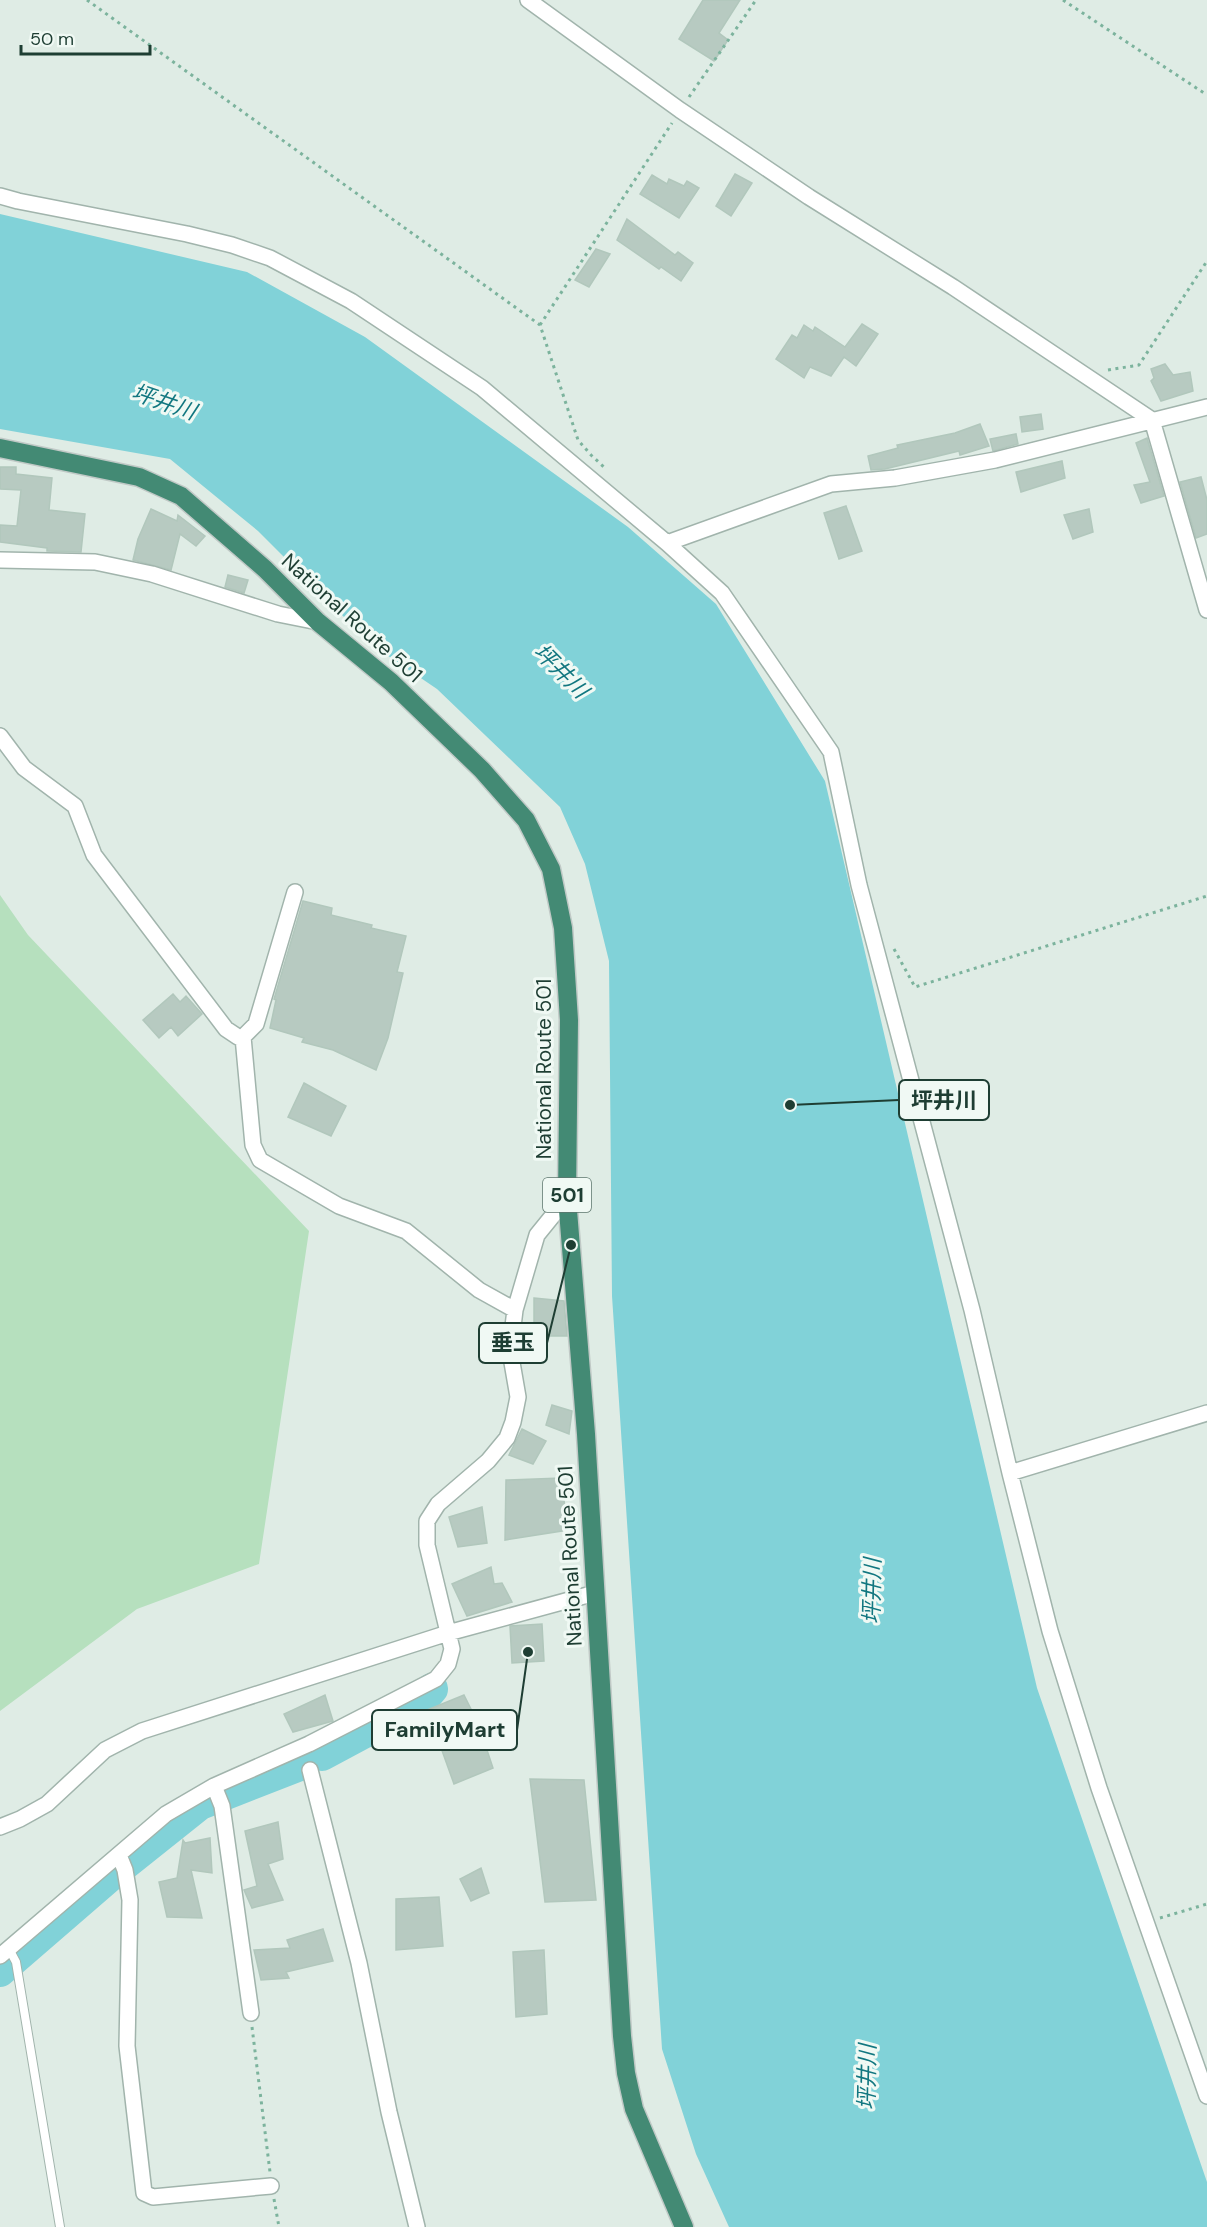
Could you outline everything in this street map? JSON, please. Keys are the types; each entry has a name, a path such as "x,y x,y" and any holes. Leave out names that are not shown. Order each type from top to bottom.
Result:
{"highway":[{"name":"National Route 501","path":"0,448 139,477 181,496 265,569 318,622 391,682 482,770 526,820 551,869 563,928 569,1020 567,1198 586,1434 626,2073 634,2109 684,2227"}],"street":[{"path":"528,0 680,110 809,197 953,287 1152,420 1207,610"},
{"path":"0,196 187,234 232,245 270,258 351,301 482,388 722,592 831,752 859,885 972,1310 1050,1631 1099,1788 1207,2096"},
{"path":"667,543 831,484 895,478 995,460 1207,407"},
{"path":"0,560 95,562 152,574 278,614 318,622"},
{"path":"0,736 24,768 75,806 94,855 226,1029 238,1037 243,1037"},
{"path":"243,1037 256,1024 294,892"},
{"path":"243,1037 254,1146 260,1160 339,1206 406,1231 479,1290 514,1310"},
{"path":"9,1955 122,1862 166,1814 218,1796 309,1744 436,1679 448,1664 452,1649 427,1545 427,1521 438,1504 488,1461 507,1438 518,1397 510,1352 514,1310 537,1235 567,1198"},
{"path":"1010,1473 1207,1413"},
{"path":"0,1827 47,1804 105,1750 142,1731 448,1633 595,1593"},
{"path":"310,1770 359,1963 389,2112 417,2227"},
{"path":"218,1796 251,2013"},
{"path":"122,1862 130,1900 127,2046 144,2193 153,2197 271,2186"}],"lane":[{"path":"9,1955 60,2227"}],"path":[{"path":"87,0 540,325 579,440 608,470"},
{"path":"540,325 680,110 756,0"},
{"path":"1063,0 1207,96"},
{"path":"1106,371 1139,365 1207,261"},
{"path":"892,946 915,987 1207,896"},
{"path":"1146,1922 1207,1904"},
{"path":"251,2013 271,2186 279,2227"}],"green space":[{"path":"0,895 28,935 309,1231 259,1564 137,1609 0,1711"}],"water":[{"path":"0,214 247,272 365,337 628,527 716,604 825,781 1037,1688 1207,2182 1207,2227 729,2227 696,2154 662,2049 612,1296 609,961 585,864 560,807 437,689 372,645 258,531 170,459 0,429"}],"building":[{"path":"703,0 740,0 719,33 728,40 714,61 679,39"},
{"path":"735,174 752,183 731,216 716,206"},
{"path":"652,175 667,184 669,179 684,186 687,181 699,188 679,218 640,194"},
{"path":"627,219 675,255 678,252 693,263 681,281 617,240"},
{"path":"596,249 610,254 589,287 575,280"},
{"path":"862,324 878,334 856,366 844,357 831,376 810,367 804,378 776,359 792,335 797,338 804,325 813,331 815,327 845,347"},
{"path":"1165,364 1173,375 1190,372 1193,391 1161,401 1151,381 1154,378 1151,369"},
{"path":"1041,414 1043,429 1022,432 1020,417"},
{"path":"980,424 989,446 960,455 959,451 885,469 871,470 868,456 898,448 897,445 955,433"},
{"path":"1016,434 1018,444 993,451 990,439"},
{"path":"1147,438 1164,496 1141,503 1134,485 1150,482 1136,443"},
{"path":"1062,461 1065,478 1021,492 1016,472"},
{"path":"0,467 16,467 16,474 52,478 49,510 85,514 81,552 47,551 47,548 0,542 0,525 17,526 21,490 0,489"},
{"path":"1201,477 1207,500 1207,534 1196,538 1180,482"},
{"path":"846,506 862,551 839,559 824,513"},
{"path":"151,509 177,521 178,515 205,536 196,546 180,534 171,570 133,560 138,539"},
{"path":"1089,509 1093,532 1073,539 1064,515"},
{"path":"228,575 248,580 244,593 225,587"},
{"path":"303,901 332,908 331,915 406,936 397,972 403,973 388,1038 376,1070 333,1050 302,1042 304,1038 270,1028 276,1000 274,999"},
{"path":"173,994 180,1002 186,996 202,1014 178,1036 171,1027 159,1038 143,1020"},
{"path":"304,1083 346,1106 331,1136 288,1117"},
{"path":"534,1298 564,1301 567,1336 534,1336"},
{"path":"552,1405 572,1411 569,1434 546,1425"},
{"path":"522,1429 546,1441 533,1464 509,1455"},
{"path":"561,1478 568,1530 505,1540 506,1480"},
{"path":"482,1507 487,1543 458,1547 449,1517"},
{"path":"491,1567 494,1584 502,1583 512,1602 467,1616 452,1584"},
{"path":"542,1624 544,1661 512,1663 510,1626"},
{"path":"325,1695 333,1721 293,1732 284,1714"},
{"path":"464,1695 478,1723 493,1768 454,1784 440,1745 438,1746 420,1713"},
{"path":"530,1779 584,1780 596,1900 545,1902"},
{"path":"278,1822 283,1859 268,1864 283,1900 252,1908 244,1890 257,1886 245,1831"},
{"path":"210,1838 212,1873 191,1870 202,1918 167,1917 159,1882 177,1878 183,1840 185,1843"},
{"path":"481,1868 489,1893 471,1901 460,1879"},
{"path":"439,1897 443,1946 396,1950 396,1899"},
{"path":"323,1929 333,1961 286,1972 289,1978 261,1980 254,1950 290,1948 287,1940"},
{"path":"544,1950 547,2014 516,2017 513,1952"}],"waterway":[{"path":"322,1755 421,1702 432,1689"},
{"path":"0,1971 111,1875 200,1804 305,1763"}],"place":[{"name":"坪井川","path":"790,1105"},
{"name":"垂玉","path":"571,1245"},
{"name":"FamilyMart","path":"528,1652"}]}
